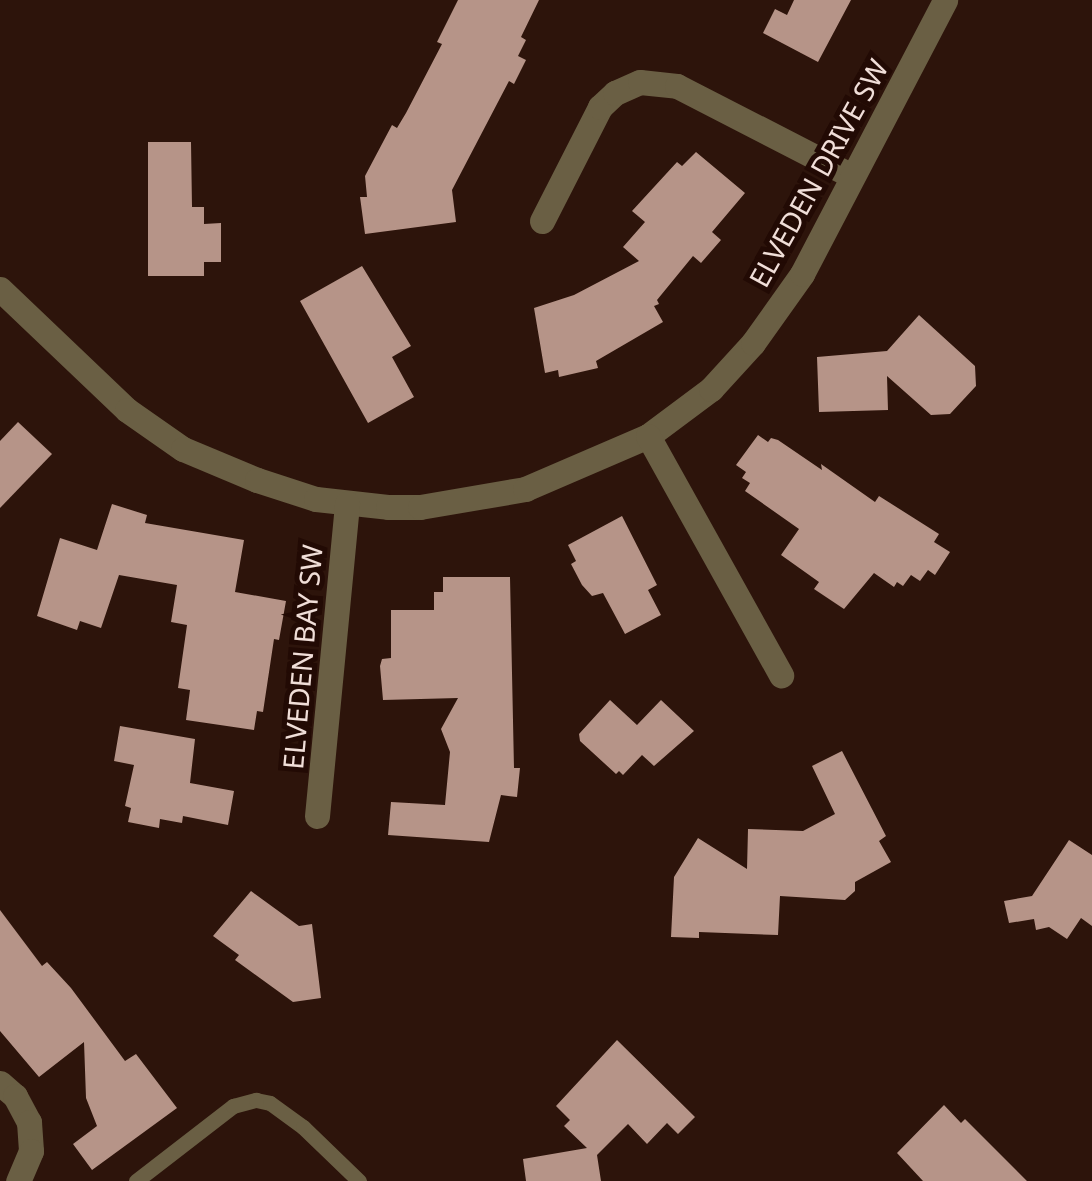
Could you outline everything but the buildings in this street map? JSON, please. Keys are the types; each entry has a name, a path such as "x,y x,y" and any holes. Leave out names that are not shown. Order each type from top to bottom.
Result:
{"street":[{"name":"ELVEDEN DRIVE SW","path":"0,289 127,410 183,448 257,480 316,499 420,506 525,489 648,436 711,388 752,343 802,274 945,0"},
{"path":"542,221 600,107 615,93 640,82 676,86 852,176"},
{"path":"648,436 781,675"},
{"name":"ELVEDEN BAY SW","path":"318,816 347,503"},
{"path":"0,1083 23,1108 31,1136 27,1166 18,1181"}],"lane":[{"path":"136,1181 234,1106 256,1100 270,1103 303,1127 360,1181"}]}
